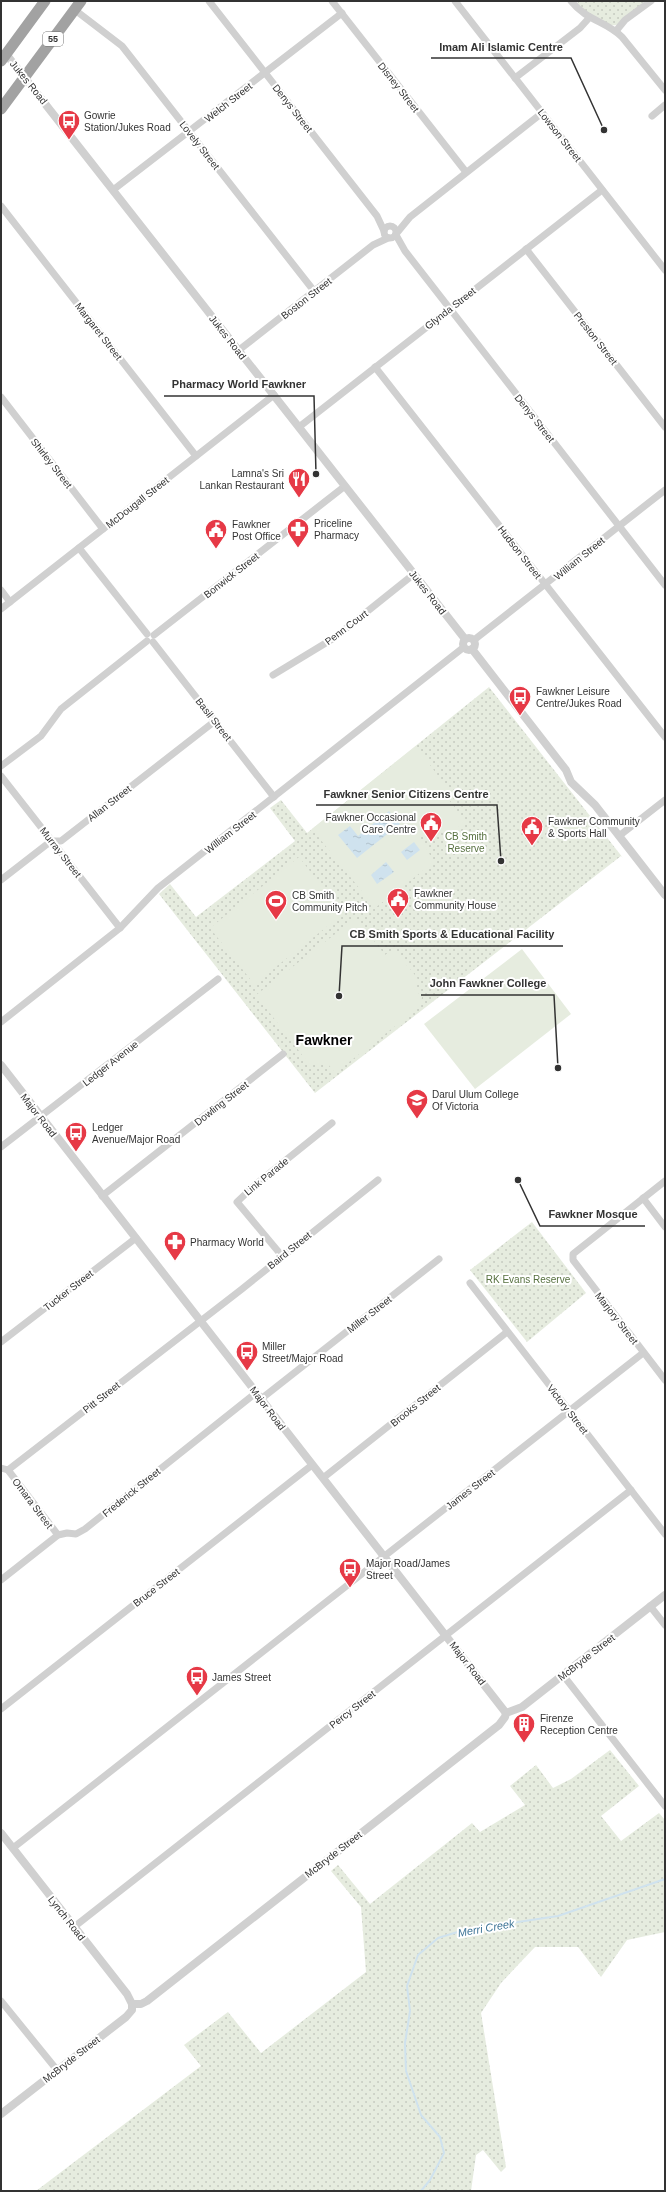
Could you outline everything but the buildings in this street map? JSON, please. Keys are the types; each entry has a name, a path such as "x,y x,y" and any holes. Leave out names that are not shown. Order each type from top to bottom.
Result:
{"highway":[{"path":"4,58 46,1"},
{"name":"55","path":"1,109 78,5"}],"street":[{"name":"Denys Street","path":"209,1 665,585"},
{"name":"Disney Street","path":"332,1 466,172"},
{"name":"Lowson Street","path":"455,1 665,270"},
{"path":"571,1 580,12 616,31 665,90"},
{"path":"616,31 625,20 651,1"},
{"name":"Lovely Street","path":"78,5 122,46 314,291"},
{"name":"Welch Street","path":"113,190 342,13"},
{"path":"515,78 580,28 589,18"},
{"name":"Jukes Road","path":"4,58 25,76 414,574 464,643"},
{"path":"652,116 665,105"},
{"name":"Boston Street","path":"239,350 373,245 390,234 542,113"},
{"name":"Glynda Street","path":"299,427 602,190"},
{"name":"Margaret Street","path":"1,206 196,456"},
{"name":"Denys Street","path":"377,216 392,226"},
{"name":"Boston Street","path":"392,226 410,217"},
{"path":"390,234 395,228 392,226"},
{"name":"Preston Street","path":"526,249 665,427"},
{"name":"Hudson Street","path":"375,367 665,737"},
{"name":"McDougall Street","path":"1,609 274,395"},
{"name":"Shirley Street","path":"1,397 103,529"},
{"name":"Bonwick Street","path":"1,766 40,736 61,709 345,486"},
{"name":"William Street","path":"474,640 546,585 665,490"},
{"name":"Basil Street","path":"79,548 274,797"},
{"name":"Penn Court","path":"273,675 334,638 414,574"},
{"path":"1,590 10,602"},
{"path":"472,649 475,643 474,640 470,638 464,643 469,650 472,649 566,770 571,782 595,805 665,895"},
{"name":"William Street","path":"1,1022 120,928 158,888 274,797 464,643"},
{"name":"Allan Street","path":"1,880 53,841 61,841 215,721"},
{"name":"Murray Street","path":"1,776 120,928"},
{"path":"619,836 665,800"},
{"name":"Ledger Avenue","path":"1,1147 218,979"},
{"name":"Dowling Street","path":"102,1196 283,1054"},
{"name":"Major Road","path":"1,1065 312,1465 447,1635 506,1713"},
{"name":"Link Parade","path":"282,1256 237,1202 250,1189 332,1123"},
{"name":"Baird Street","path":"201,1321 378,1180"},
{"path":"665,1181 643,1198 665,1227"},
{"name":"Marjory Street","path":"643,1198 573,1254 573,1260 575,1266 665,1380"},
{"name":"Tucker Street","path":"1,1342 136,1238"},
{"name":"Miller Street","path":"259,1396 439,1259"},
{"name":"Victory Street","path":"470,1283 665,1534"},
{"name":"Pitt Street","path":"4,1469 201,1321"},
{"name":"Brooks Street","path":"323,1478 507,1332"},
{"name":"James Street","path":"13,1848 644,1352"},
{"name":"Frederick Street","path":"58,1535 67,1533 76,1534 85,1529 259,1396"},
{"name":"Bruce Street","path":"1,1709 312,1465"},
{"name":"Omara Street","path":"4,1469 58,1535"},
{"name":"Percy Street","path":"74,1927 631,1490"},
{"path":"1,1580 58,1535"},
{"name":"McBryde Street","path":"1,2114 126,2017 132,2010 132,2004 141,2004 147,2000 499,1725 506,1713 522,1707 665,1594"},
{"path":"650,1606 665,1625"},
{"path":"563,1675 665,1806"},
{"name":"Lynch Road","path":"1,1833 127,1994 132,2004"},
{"path":"1,2001 56,2070"}],"green space":[{"path":"577,1 645,1 620,24 612,25 606,24 594,18 579,5"},
{"name":"CB Smith Reserve","path":"489,687 623,858 621,856 315,1093 159,894 170,884 196,917 295,841 270,808 281,800 307,833"},
{"path":"416,746 453,796 449,800 465,821 448,837 443,830 433,837 430,833 420,837 434,862 375,908 312,829"},
{"name":"CB Smith Community Pitch","path":"299,857 343,914 254,984 210,928"},
{"path":"356,918 385,955 393,949 419,981 413,987 422,997 421,1006 335,1073 328,1064 309,1064 256,995"},
{"path":"522,949 571,1014 475,1089 424,1024"},
{"name":"RK Evans Reserve","path":"532,1222 586,1293 527,1342 470,1270"},
{"path":"610,1750 639,1786 601,1816 621,1841 659,1813 665,1820 665,1932 627,1940 601,1977 578,1947 535,1947 501,1983 481,2013 506,2167 501,2172 483,2150 476,2155 471,2191 36,2191 201,2066 184,2045 228,2012 261,2053 366,1972 361,1907 331,1871 338,1865 370,1904 472,1823 480,1832 525,1805 510,1786 536,1765 553,1788 571,1779"}],"water":[{"path":"389,811 400,824 357,858 338,835 350,826 358,836"},
{"path":"414,842 420,850 407,860 401,852"},
{"path":"386,862 394,872 377,884 371,875"}],"waterway":[{"name":"Merri Creek","path":"421,2191 430,2180 444,2153 440,2137 421,2115 406,2071 405,2043 410,2011 407,1986 418,1955 438,1938 464,1930 558,1916 665,1879"}],"place":[{"name":"Imam Ali Islamic Centre","path":"604,130"},
{"name":"Gowrie Station/Jukes Road","path":"69,140"},
{"name":"Pharmacy World Fawkner","path":"316,474"},
{"name":"Lamna's Sri Lankan Restaurant","path":"299,498"},
{"name":"Priceline Pharmacy","path":"298,548"},
{"name":"Fawkner Post Office","path":"216,550"},
{"name":"Fawkner Leisure Centre/Jukes Road","path":"520,716"},
{"name":"Fawkner Occasional Care Centre","path":"431,842"},
{"name":"Fawkner Community & Sports Hall","path":"532,846"},
{"name":"Fawkner Senior Citizens Centre","path":"501,861"},
{"name":"Fawkner Community House","path":"398,918"},
{"name":"CB Smith Community Pitch","path":"276,920"},
{"name":"CB Smith Sports & Educational Facility","path":"339,996"},
{"name":"John Fawkner College","path":"558,1068"},
{"name":"Darul Ulum College Of Victoria","path":"417,1120"},
{"name":"Ledger Avenue/Major Road","path":"76,1152"},
{"name":"Fawkner Mosque","path":"518,1180"},
{"name":"Pharmacy World","path":"175,1262"},
{"name":"Miller Street/Major Road","path":"247,1372"},
{"name":"Major Road/James Street","path":"350,1588"},
{"name":"James Street","path":"197,1696"},
{"name":"Firenze Reception Centre","path":"524,1744"}],"district":[{"name":"Fawkner","path":"324,1040"}]}
